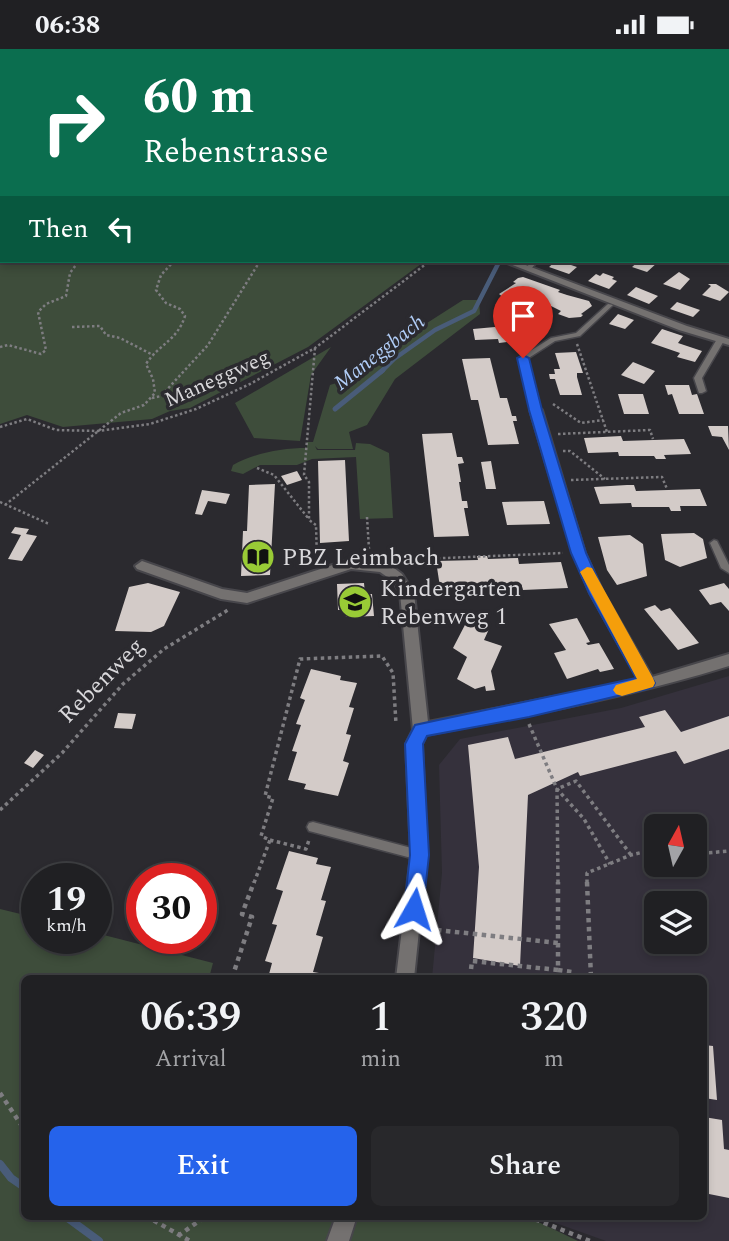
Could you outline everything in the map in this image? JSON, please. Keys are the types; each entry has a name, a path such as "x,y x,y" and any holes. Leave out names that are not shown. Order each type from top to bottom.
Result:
{"street":[{"path":"531,265 683,328 725,340"},
{"path":"536,407 579,553 597,593 647,683"},
{"path":"142,566 221,594 247,598 351,564 364,563 391,570 402,580 407,593 421,730 414,744 419,855 405,975"},
{"path":"421,730 529,710 671,678 729,660"},
{"path":"338,1241 346,1220"}],"lane":[{"path":"536,407 523,358 553,339 574,336 610,305"},
{"path":"702,391 698,378 725,340"},
{"path":"714,543 729,571"},
{"path":"313,827 419,855"}],"path":[{"path":"0,347 8,345 41,354 46,350 38,312 46,304 66,296 70,274 78,263"},
{"name":"Maneggweg","path":"98,431 121,414 144,405 155,393 153,379 146,364 150,354 176,338 185,316 180,309 166,303 156,290 161,275 172,263"},
{"path":"150,399 161,396 208,345 259,263"},
{"name":"Maneggweg","path":"98,431 150,424 196,409 250,384 315,348 427,263"},
{"path":"498,327 497,322 521,322 553,339"},
{"path":"72,327 100,326 106,335 120,338 150,354"},
{"path":"574,336 607,432"},
{"path":"309,520 309,482 304,475 315,348"},
{"path":"553,404 581,423 603,420"},
{"path":"0,427 27,419 56,430 98,431"},
{"path":"552,434 650,430 653,439"},
{"path":"5,505 98,431"},
{"path":"558,451 570,451 605,479"},
{"path":"257,468 274,475 309,520 316,525 317,570"},
{"path":"565,480 662,477 667,489"},
{"path":"0,502 49,524"},
{"path":"367,517 369,555"},
{"path":"396,560 569,553"},
{"name":"Rebenweg","path":"0,810 62,753 123,684 164,649 247,598"},
{"path":"313,827 306,849 261,836 272,798 265,796 300,659 382,656 393,673 396,724"},
{"path":"528,722 557,789 584,819 610,864"},
{"path":"557,789 576,781 631,856"},
{"path":"557,789 558,970"},
{"path":"233,975 252,917 242,913 270,839"},
{"path":"707,853 729,851"},
{"path":"591,975 587,873 644,852"},
{"path":"428,929 558,943"},
{"path":"470,975 472,961 558,970 572,972 572,975"},
{"path":"0,1093 21,1124"},
{"path":"152,1220 190,1241"},
{"path":"178,1236 200,1220"},
{"path":"537,1220 590,1241"}],"shaded area":[{"path":"729,676 729,1241 606,1241 547,1220 707,1220 707,975 432,975 442,873 439,765 460,739 621,708"}],"green space":[{"path":"0,263 422,263 308,347 190,408 170,411 152,419 63,427 27,415 0,424"},
{"path":"463,300 479,300 480,314 395,379 367,425 349,432 353,449 318,449 315,446 317,450 355,450 356,443 370,444 389,453 393,518 360,519 356,457 312,459 297,465 260,465 243,474 231,471 233,465 259,454 307,448 307,442 313,442 330,385 362,375 416,330"},
{"path":"331,347 311,375 300,441 254,438 235,403"},
{"path":"0,909 21,914 21,954 112,954 112,937 126,941 126,954 178,954 213,963 210,975 21,975 21,1220 534,1220 578,1241 0,1241"}],"building":[{"path":"554,263 569,263 577,267 569,274 549,267"},
{"path":"637,263 657,263 647,272 632,267"},
{"path":"679,272 690,279 680,290 663,284"},
{"path":"603,273 617,281 609,289 588,281 596,274 600,276"},
{"path":"523,277 560,290 558,292 589,301 592,306 581,314 581,317 569,318 558,314 561,311 533,296 519,305 502,300 504,298 499,294"},
{"path":"708,284 716,284 729,292 720,301 702,295 711,286"},
{"path":"636,287 658,296 649,304 627,295"},
{"path":"677,302 700,310 693,317 670,309"},
{"path":"618,314 634,320 625,329 609,324"},
{"path":"527,327 530,338 507,339 507,342 499,343 498,339 475,340 473,329"},
{"path":"662,329 683,336 678,343 702,351 695,362 677,357 680,353 651,343"},
{"path":"576,352 583,373 577,373 582,395 560,395 555,379 550,379 549,374 555,374 554,369 560,369 555,353"},
{"path":"490,358 500,398 507,398 512,416 516,416 517,421 513,421 519,444 488,445 478,400 471,400 462,359"},
{"path":"633,362 655,371 644,384 621,375"},
{"path":"665,385 689,385 692,395 697,394 704,414 679,414 672,394 668,395"},
{"path":"618,394 643,394 649,414 624,414"},
{"path":"708,426 728,426 729,450 722,437 712,436"},
{"path":"452,433 457,457 462,457 464,463 458,464 459,482 462,501 467,501 468,508 464,508 469,536 434,537 422,434"},
{"path":"621,436 623,441 684,439 691,454 664,455 666,459 656,459 654,456 619,456 618,452 588,453 584,438"},
{"path":"345,460 349,541 320,543 318,461"},
{"path":"491,461 496,489 486,489 481,462"},
{"path":"297,471 302,480 287,485 281,476"},
{"path":"275,484 270,575 241,576 249,485"},
{"path":"634,485 636,491 700,489 707,506 680,506 681,511 671,511 669,507 632,507 631,503 600,504 594,487"},
{"path":"202,490 230,494 226,504 208,501 202,515 195,514"},
{"path":"544,501 550,524 507,525 502,502"},
{"path":"15,527 29,529 26,534 37,536 22,561 8,559 21,535 11,533"},
{"path":"694,533 703,539 707,558 680,567 665,560 661,534"},
{"path":"630,535 643,544 647,576 617,585 607,570 598,537"},
{"path":"477,556 487,556 488,559 518,558 519,564 561,562 568,588 523,590 521,584 440,587 436,561 478,560"},
{"path":"148,583 180,592 164,626 151,632 115,631 129,587"},
{"name":"Kindergarten Rebenweg 1","path":"364,583 365,594 372,594 374,616 346,617 345,610 338,610 337,584"},
{"path":"724,583 729,589 729,611 721,602 710,605 699,590"},
{"path":"655,605 661,611 670,608 699,643 678,650 644,609"},
{"path":"577,618 590,642 586,643 599,643 614,669 600,672 598,669 567,679 554,653 566,650 549,624"},
{"path":"467,621 489,629 484,640 502,646 491,671 495,690 486,691 485,686 475,689 457,679 467,657 453,648"},
{"path":"311,669 357,683 349,707 354,708 346,734 351,735 343,761 349,763 338,796 304,789 306,784 288,780 297,752 292,751 301,725 296,724 305,700 300,698"},
{"path":"665,710 681,732 729,716 729,749 684,764 676,751 580,776 578,772 528,795 520,966 473,958 479,867 468,745 508,737 515,759 645,727 639,717"},
{"path":"118,713 136,714 132,729 114,728"},
{"path":"35,750 44,755 33,768 24,763"},
{"path":"289,851 318,858 316,864 331,867 321,900 326,901 316,935 323,937 313,972 319,973 318,975 269,975 272,963 265,961 277,925 272,924 283,891 276,889"},
{"path":"707,1045 713,1046 717,1100 707,1098"},
{"path":"707,1118 722,1120 724,1149 729,1150 729,1198 707,1194"}],"waterway":[{"name":"Maneggbach","path":"383,370 435,330 474,311 498,264"},
{"name":"Maneggbach","path":"335,409 383,370"},
{"path":"0,1164 11,1178 21,1185"},
{"path":"70,1220 99,1241"}],"slow traffic":[{"path":"587,572 647,683 622,690"}],"place":[{"name":"PBZ Leimbach","path":"258,557"},
{"name":"Kindergarten Rebenweg 1","path":"355,602"}],"route":[{"path":"414,909 419,855 414,744 421,730 529,710 647,683 597,593 579,553 523,358"}]}
